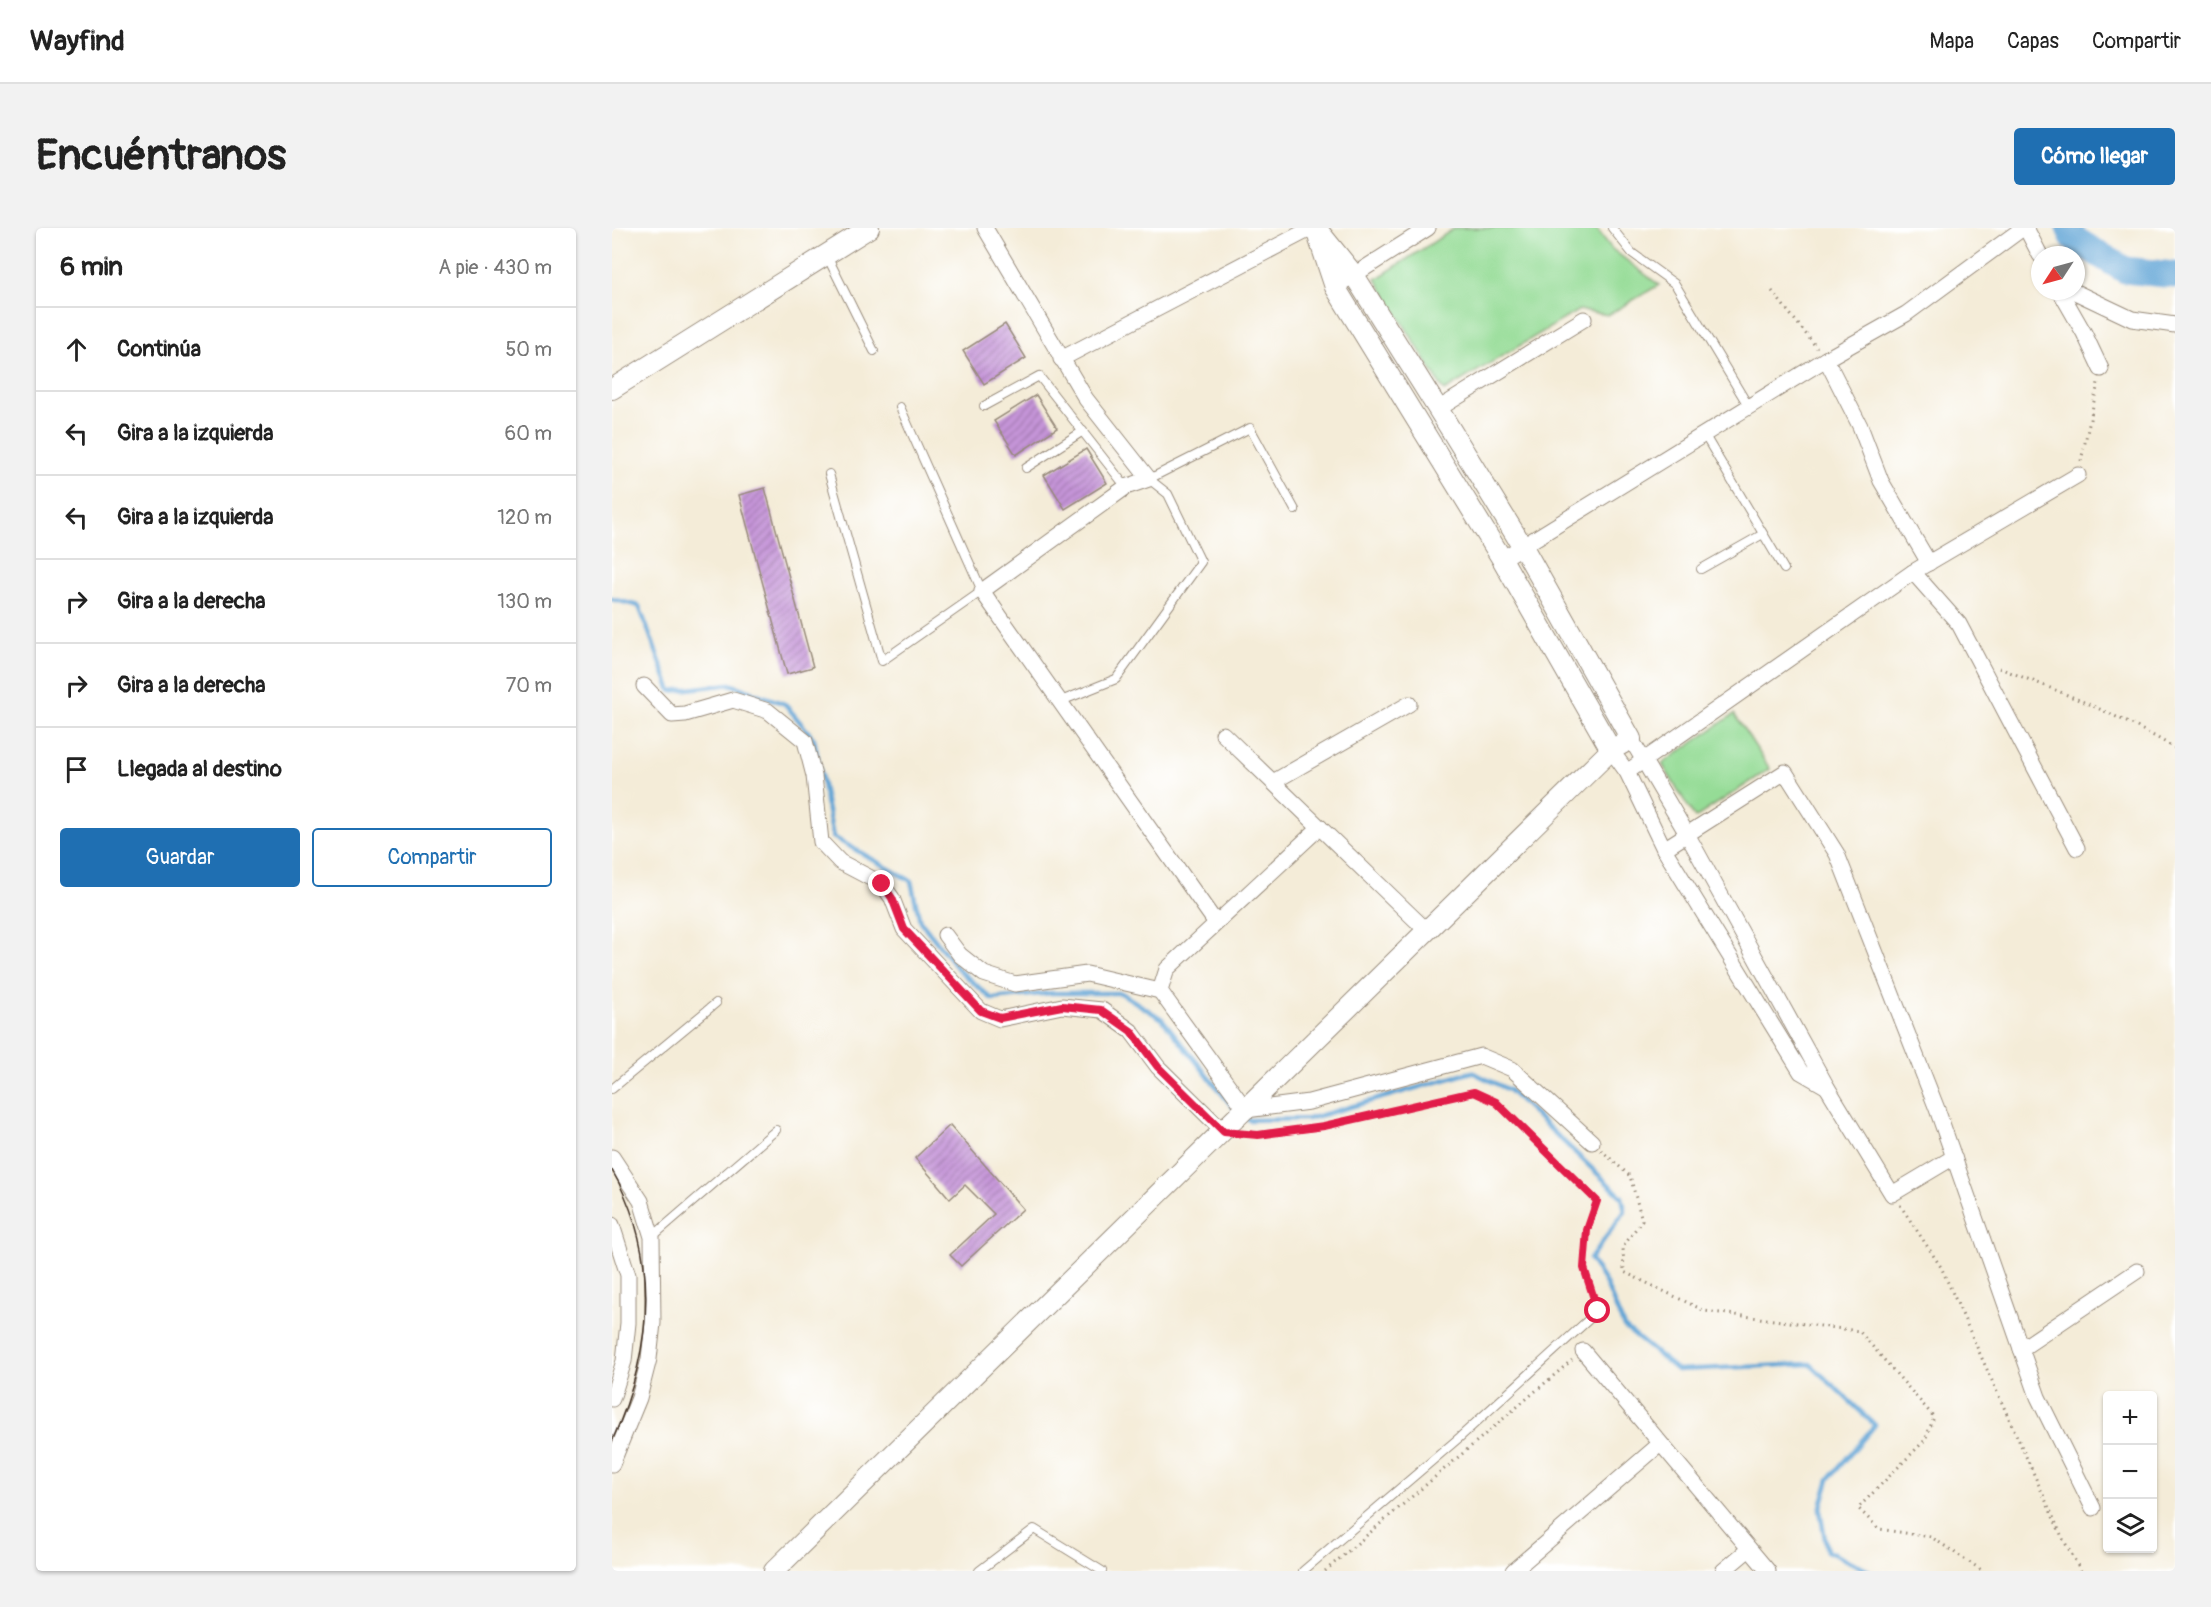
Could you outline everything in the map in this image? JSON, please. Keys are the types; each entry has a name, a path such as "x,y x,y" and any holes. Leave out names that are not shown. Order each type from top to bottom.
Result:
{"street":[{"path":"612,390 869,228"},
{"path":"985,228 1086,399 1149,479 1126,487 982,591 1216,923"},
{"path":"1061,358 1314,228"},
{"path":"1314,228 1354,274 1523,547 1631,740 1687,834 1827,1087 1892,1194 1954,1157"},
{"path":"1314,228 1335,287 1502,559 1611,750 1626,772 1665,849 1802,1072 1827,1087"},
{"path":"1335,287 1428,228"},
{"path":"1502,559 1826,359 1906,314 2024,228 2035,246"},
{"path":"2085,297 2132,319 2175,325"},
{"path":"2065,300 2101,369"},
{"path":"1438,409 1584,319"},
{"path":"1826,359 1860,426 1881,481 1929,563"},
{"path":"1626,772 1913,572 2078,475"},
{"path":"1913,572 1959,624 2077,848"},
{"path":"644,686 672,716 732,700 768,711 805,741 813,776 821,842 840,862 882,884 892,898 904,929 981,1011 1000,1018 1062,1006 1101,1010 1131,1031 1158,1067 1238,1118 1309,1102 1480,1056 1512,1069 1593,1142"},
{"path":"1273,782 1409,704"},
{"path":"1223,734 1425,930"},
{"path":"774,1571 1238,1118 1425,930 1611,750 1631,740"},
{"path":"1665,849 1785,772 1837,854 1954,1157 2038,1397 2093,1508"},
{"path":"1160,991 1167,969 1320,828"},
{"path":"945,935 960,955 984,974 1015,984 1087,974 1160,991 1238,1118"},
{"path":"612,1157 641,1201 652,1237 654,1323 649,1359 639,1398 612,1464"},
{"path":"612,1225 628,1275 628,1323 624,1361 612,1399"},
{"path":"2021,1349 2136,1270"},
{"path":"1583,1351 1767,1571"},
{"path":"1513,1571 1660,1444"},
{"path":"1723,1571 1749,1549"}],"lane":[{"path":"1612,228 1632,253 1675,284 1749,406"},
{"path":"827,254 874,351"},
{"path":"984,406 1039,376 1126,487"},
{"path":"829,474 882,661 982,591 900,407"},
{"path":"1061,700 1116,679 1202,562 1168,494 1149,479 1250,428 1295,510"},
{"path":"1026,468 1083,432"},
{"path":"1704,434 1784,569"},
{"path":"1701,569 1763,534"},
{"path":"612,1089 716,1003"},
{"path":"652,1237 776,1130"},
{"path":"1303,1571 1460,1437 1598,1311"},
{"path":"979,1571 1034,1529 1102,1571"}],"path":[{"path":"1772,291 1826,359"},
{"path":"2078,475 2101,369"},
{"path":"1978,660 2082,700 2131,723 2175,748"},
{"path":"1238,1118 1258,1135 1324,1126 1474,1092 1496,1102 1597,1201 1587,1230 1584,1268 1598,1311"},
{"path":"1593,1142 1630,1176 1642,1220 1623,1247 1624,1272 1705,1311 1859,1331 1934,1417 1925,1440 1858,1508 1879,1529 1931,1537 1983,1571"},
{"path":"1892,1194 1941,1267 2063,1539 2081,1571"},
{"path":"1325,1571 1583,1351"}],"green space":[{"path":"1455,228 1596,228 1612,249 1659,285 1608,315 1579,310 1444,391 1376,279"},
{"path":"1734,714 1770,769 1695,818 1662,764"}],"building":[{"path":"1005,324 1026,358 984,384 963,351"},
{"path":"1036,395 1057,428 1016,455 994,421"},
{"path":"1086,449 1107,483 1065,509 1044,475"},
{"path":"765,488 813,667 787,674 739,495"},
{"path":"950,1125 1023,1209 961,1266 950,1255 994,1214 965,1185 950,1199 915,1158"}],"waterway":[{"path":"2069,228 2074,239 2125,270 2175,275"},
{"path":"612,599 639,606 671,691 730,684 785,704 814,739 833,837 911,881 920,921 958,969 992,999 1052,993 1121,993 1162,1019 1236,1111"},
{"path":"1245,1117 1249,1120 1308,1119 1472,1072 1509,1090 1622,1197 1625,1211 1590,1259 1605,1282 1624,1327 1677,1370 1810,1364 1875,1425 1829,1479 1820,1510 1827,1551 1869,1571"}],"tram line":[{"path":"612,1170 628,1204 639,1237 645,1271 646,1306 643,1340 636,1374 612,1441"}],"route":[{"path":"882,884 892,898 904,929 981,1011 1000,1018 1062,1006 1101,1010 1131,1031 1158,1067 1224,1132 1258,1135 1324,1126 1474,1092 1496,1102 1597,1201 1587,1230 1584,1268 1598,1311"}]}
